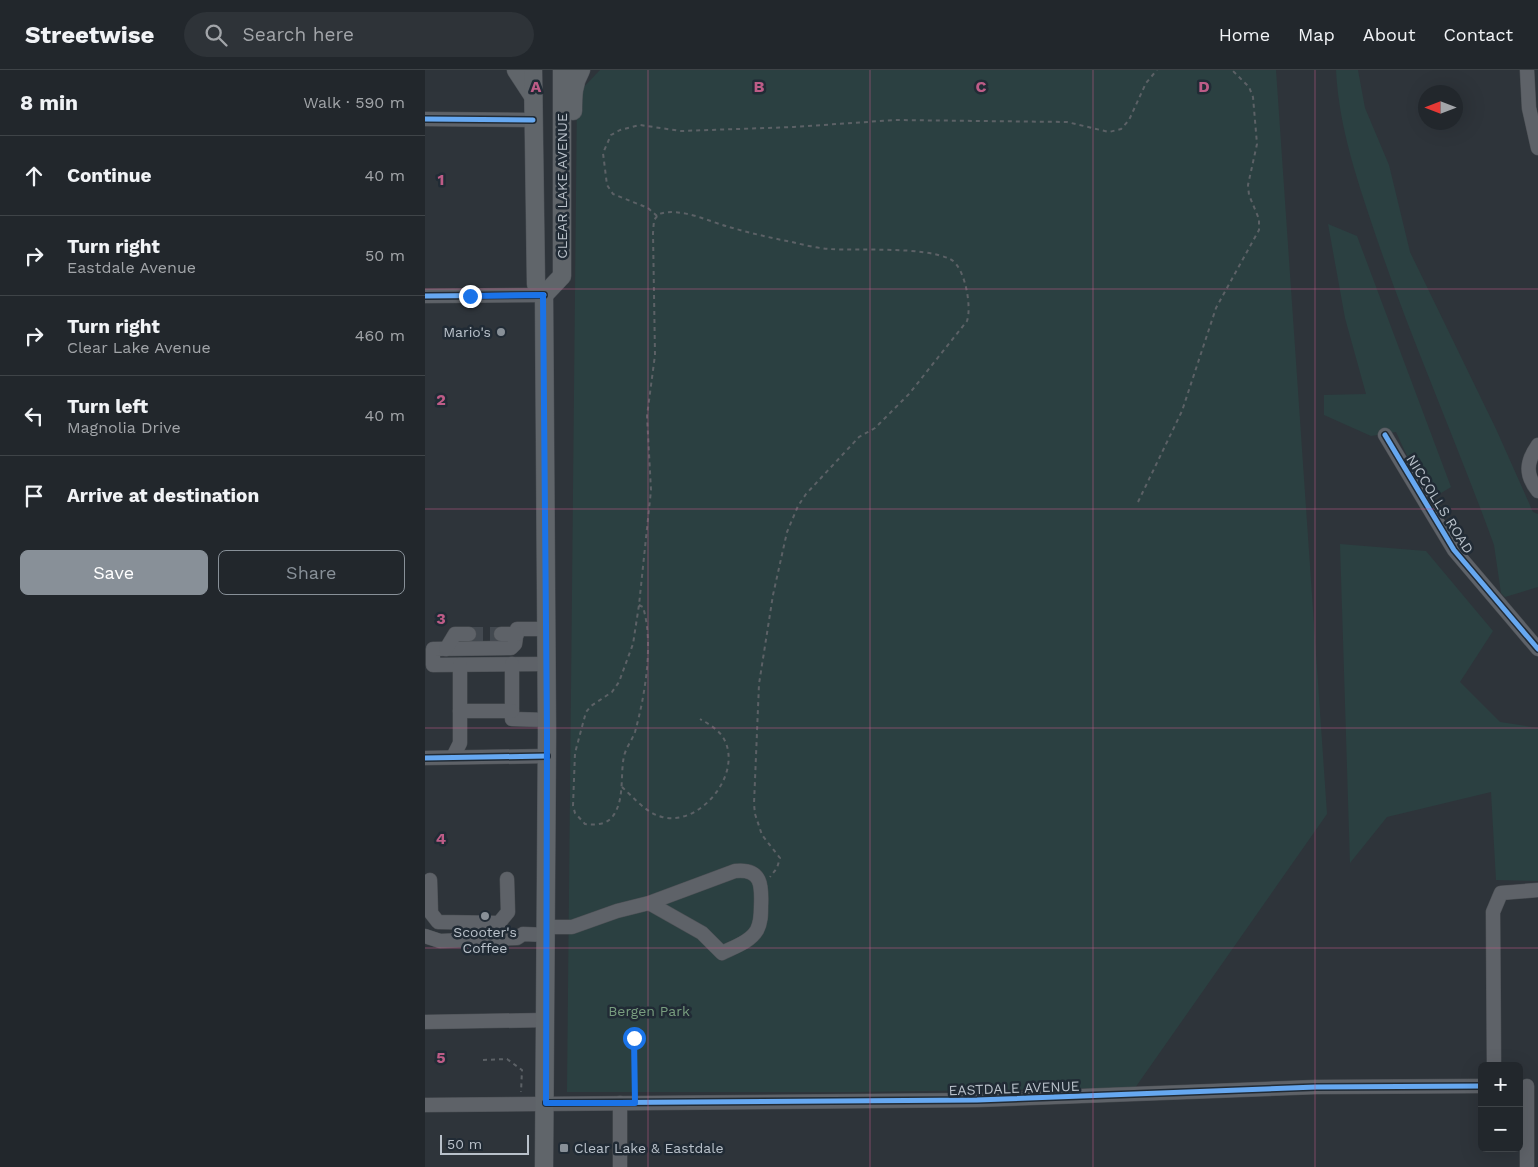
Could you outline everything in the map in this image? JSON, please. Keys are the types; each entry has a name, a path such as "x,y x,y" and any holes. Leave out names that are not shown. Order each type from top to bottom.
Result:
{"main road":[{"path":"516,70 533,96"},
{"name":"CLEAR LAKE AVENUE","path":"533,70 536,284 543,295 547,664 547,1020 544,1167"},
{"name":"CLEAR LAKE AVENUE","path":"543,295 562,276 561,70"},
{"path":"563,221 573,208 573,92 581,70"}],"street":[{"path":"1527,70 1529,108 1538,148"},
{"path":"425,119 533,120"},
{"path":"425,296 543,295"},
{"name":"NICCOLLS ROAD","path":"1385,436 1454,550 1538,649"},
{"path":"1538,445 1527,463 1530,482 1538,491"},
{"path":"546,628 517,629 515,644 511,648 433,649 433,665 547,664"},
{"path":"446,649 455,634 469,634"},
{"path":"501,634 517,634"},
{"path":"512,664 512,719 547,720"},
{"path":"453,758 460,744 460,665"},
{"path":"460,710 512,711"},
{"path":"425,758 547,756"},
{"path":"425,936 440,941 517,938 523,934 573,927 617,911 649,903 735,871 745,870 752,873 759,883 761,890 761,922 750,938 722,953 703,933 649,903"},
{"path":"429,880 431,913 438,922 499,923 507,912 507,879"},
{"path":"1494,1062 1493,912 1501,893 1538,890"},
{"path":"425,1022 547,1020"},
{"name":"EASTDALE AVENUE","path":"425,1105 977,1100 1316,1087 1478,1086"},
{"path":"1527,1167 1528,1086"},
{"path":"619,1167 620,1103"}],"path":[{"path":"657,216 647,208 622,200 613,194 607,185 603,153 611,135 620,130 640,126 681,131 794,127 895,120 1067,122 1109,132 1121,129 1129,120 1147,83 1157,70"},
{"path":"1138,502 1182,411 1216,308 1259,230 1259,220 1249,195 1248,185 1257,144 1253,97 1249,87 1232,70"},
{"path":"639,605 643,607 647,621 648,655 639,718 625,755 622,787 617,809 609,821 602,824 585,824 575,813 573,806 575,753 583,723 591,706 612,692 619,682 633,644 639,605 651,490 647,416 655,355 653,233 654,220 657,216 666,212 677,212 759,235 820,248 938,255 951,259 957,264 962,272 970,312 967,321 915,387 875,428 852,444 806,494 792,518 782,550 759,684 754,804 761,835 780,858 772,876 759,883"},
{"path":"622,787 643,806 661,817 670,818 688,815 710,800 725,778 728,768 728,756 723,738 701,719"},
{"path":"634,1038 635,1103"},
{"path":"483,1060 507,1059 522,1070 521,1094 523,1094"}],"green space":[{"name":"Bergen Park","path":"600,70 1276,70 1327,814 1135,1088 854,1092 567,1092 577,94"},
{"path":"1336,70 1358,70 1365,108 1389,165 1410,252 1496,429 1533,512 1538,514 1538,587 1505,597 1501,593 1494,545 1420,356 1378,242 1357,178 1341,114"},
{"path":"1328,224 1357,236 1451,487 1441,493 1419,474 1409,459 1396,432 1371,436 1324,415 1324,395 1366,394 1345,318"},
{"path":"1340,544 1426,551 1493,631 1460,682 1500,722 1538,728 1538,881 1496,880 1491,792 1387,817 1350,863"}],"tunnel":[{"path":"469,634 501,634"}],"cycle path":[{"path":"425,119 533,120"},
{"path":"425,296 544,295"},
{"path":"1385,435 1454,550 1538,649"},
{"path":"425,758 547,756"},
{"path":"546,1103 977,1100 1316,1087 1478,1086"}],"place":[{"name":"Mario's","path":"501,332"},
{"name":"Scooter's Coffee","path":"485,916"},
{"name":"Clear Lake & Eastdale","path":"564,1148"}],"route":[{"path":"470,296 543,295 547,734 546,1103 635,1103 634,1038"}]}
